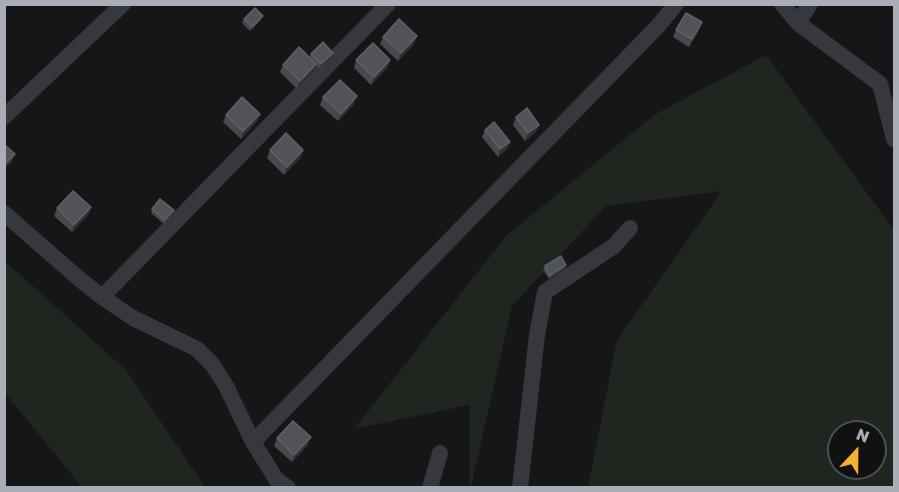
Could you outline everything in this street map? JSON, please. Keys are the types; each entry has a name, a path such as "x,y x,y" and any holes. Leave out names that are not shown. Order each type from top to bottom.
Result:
{"street":[{"path":"4,117 123,4"},
{"path":"102,297 388,4"},
{"path":"253,442 659,25 676,4"},
{"path":"782,4 798,23 880,84 894,139"},
{"path":"798,23 810,4"},
{"path":"4,213 102,297 133,318 197,349 212,364 226,386 253,442 276,479 288,488"},
{"path":"520,488 537,335 545,292 614,246 630,228"},
{"path":"430,488 440,453"}],"shaded area":[{"path":"766,55 894,230 894,487 588,487 617,340 722,191 606,206 512,306 471,487 469,405 354,429 506,236 654,115"},
{"path":"5,261 126,370 205,487 82,487 5,393"}],"building":[{"path":"255,8 263,16 252,27 244,19"},
{"path":"686,13 702,22 692,39 676,30"},
{"path":"399,19 417,36 401,53 383,37"},
{"path":"323,42 333,53 321,64 311,54"},
{"path":"373,43 390,60 374,77 356,60"},
{"path":"299,47 316,64 300,81 283,65"},
{"path":"340,80 357,96 341,114 323,97"},
{"path":"242,97 260,114 243,131 226,115"},
{"path":"527,108 539,125 528,133 516,117"},
{"path":"494,122 510,142 500,149 485,130"},
{"path":"286,133 303,150 287,167 270,150"},
{"path":"4,144 15,154 4,165"},
{"path":"73,191 91,207 74,225 57,208"},
{"path":"160,199 174,210 165,220 152,209"},
{"path":"561,256 566,265 550,276 545,266"},
{"path":"293,421 311,437 294,455 277,438"}]}
